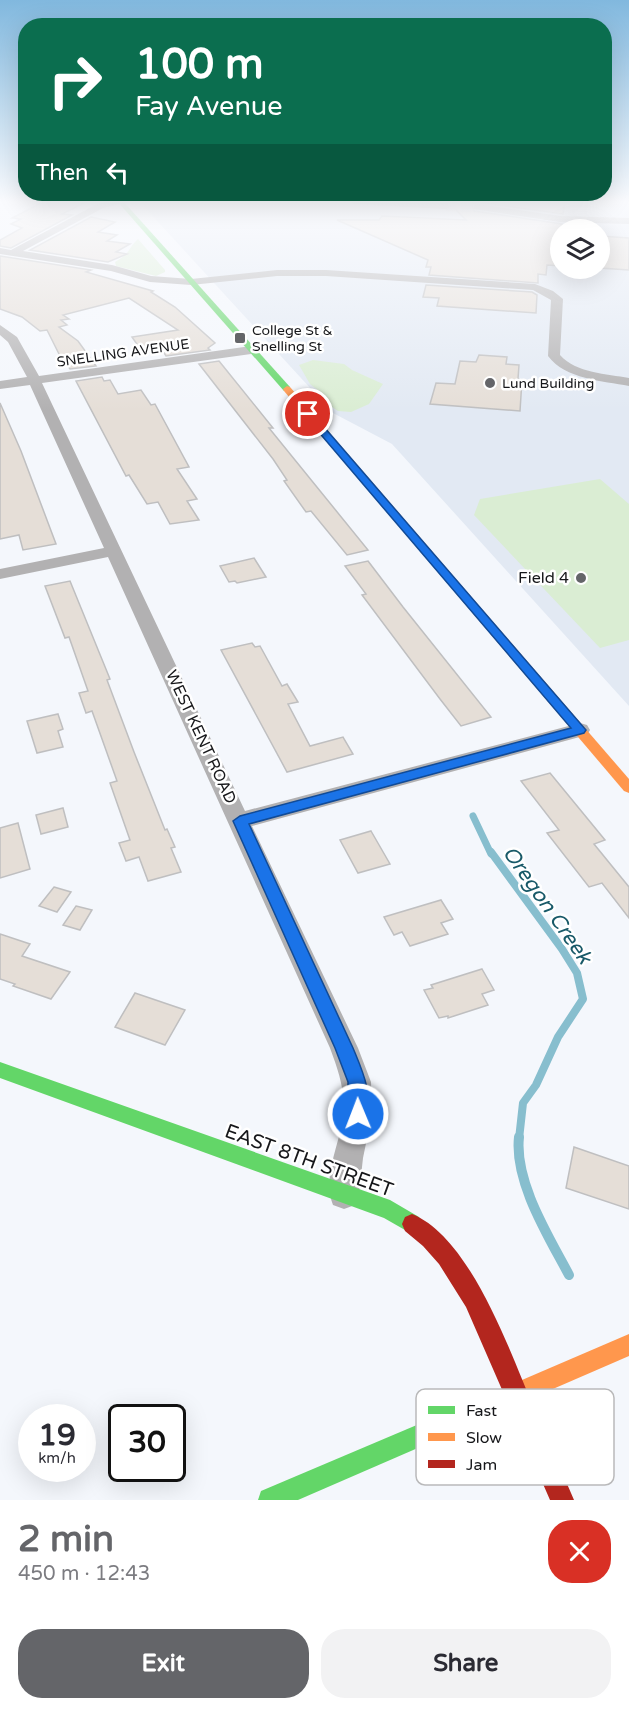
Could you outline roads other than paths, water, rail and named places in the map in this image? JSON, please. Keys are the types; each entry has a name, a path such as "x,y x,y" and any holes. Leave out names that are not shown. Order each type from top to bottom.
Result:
{"street":[{"path":"122,271 150,279 191,282 276,273 317,272 420,277 535,287 549,292 557,299 554,356 557,360 574,369 629,382"},
{"path":"182,271 536,677 629,788"},
{"name":"WEST KENT ROAD","path":"0,329 13,340 34,381 344,1048 357,1082 358,1114 348,1158 344,1194"},
{"name":"SNELLING AVENUE","path":"0,385 251,350"},
{"path":"0,574 114,551"},
{"path":"240,821 580,730"},
{"name":"EAST 8TH STREET","path":"0,1070 390,1210 425,1233 454,1266 490,1333 513,1389"},
{"path":"527,1389 629,1345"},
{"path":"270,1500 416,1437"},
{"name":"EAST 8TH STREET","path":"555,1485 562,1500"}],"waterway":[{"name":"Oregon Creek","path":"473,816 491,854"},
{"name":"Oregon Creek","path":"491,852 562,949 577,973 583,999 558,1037 536,1085 523,1103 519,1139"},
{"name":"Oregon Creek","path":"519,1139 519,1154 527,1190 543,1227 569,1275"}],"place":[{"name":"College St & Snelling St","path":"240,338"},
{"name":"Lund Building","path":"490,383"},
{"name":"Field 4","path":"581,578"}]}
